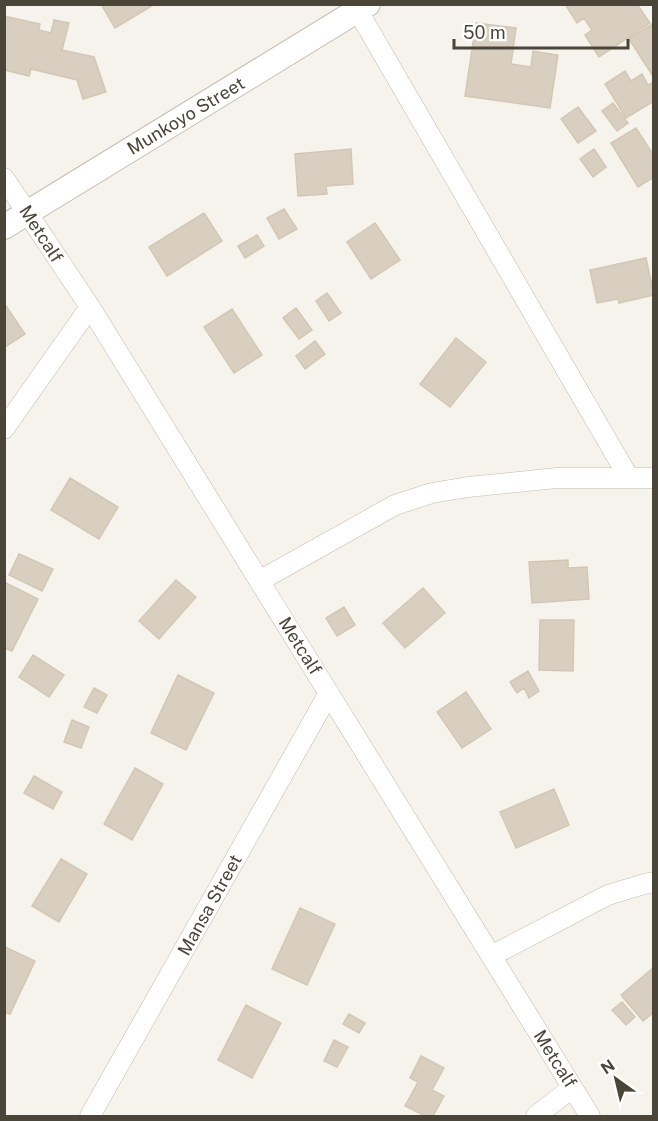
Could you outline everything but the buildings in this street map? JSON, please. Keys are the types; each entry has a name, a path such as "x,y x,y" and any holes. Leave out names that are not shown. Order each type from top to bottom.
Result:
{"street":[{"name":"Munkoyo Street","path":"4,227 363,8"},
{"path":"363,8 629,478"},
{"name":"Metcalf","path":"4,178 90,307 590,1116"},
{"path":"4,429 90,307"},
{"path":"260,581 395,505 432,492 557,478 654,478"},
{"name":"Mansa Street","path":"90,1116 329,693"},
{"path":"491,956 608,895 654,882"},
{"path":"536,1116 572,1088"}]}
